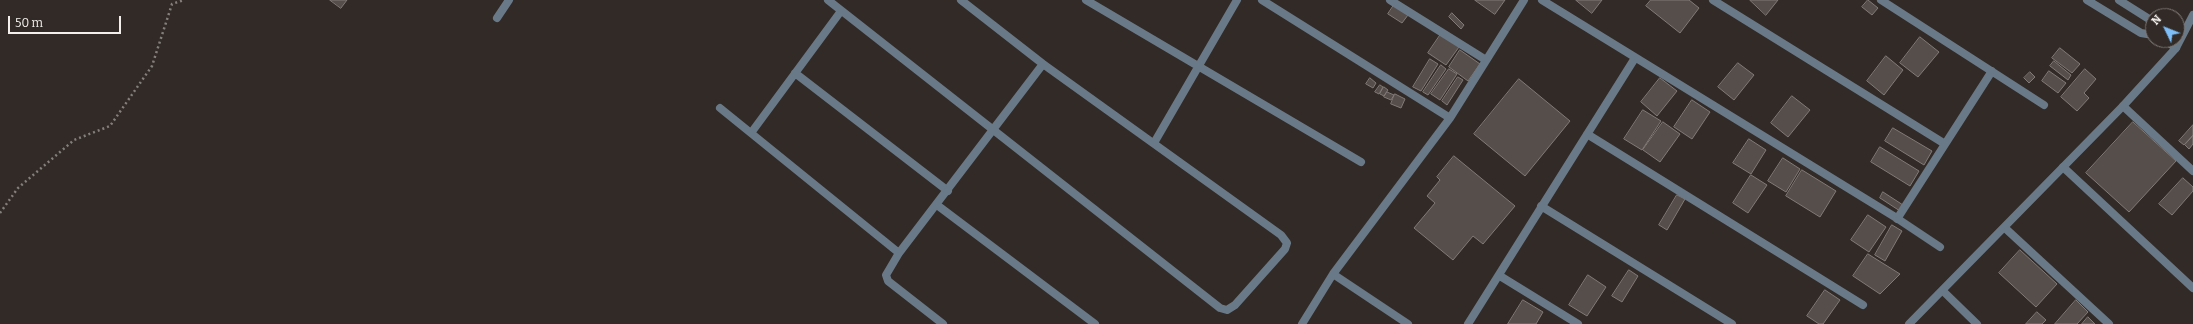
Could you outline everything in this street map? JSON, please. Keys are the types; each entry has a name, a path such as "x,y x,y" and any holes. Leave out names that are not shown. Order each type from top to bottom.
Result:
{"street":[{"path":"497,18 509,0"},
{"path":"828,0 1220,308 1228,310 1235,305 1285,249 1287,242 1281,235 1043,64 961,0"},
{"path":"1086,0 1361,162"},
{"path":"1154,143 1237,0"},
{"path":"1262,0 1450,118"},
{"path":"1390,0 1486,60"},
{"path":"1302,324 1333,274 1450,118 1524,0"},
{"path":"1542,0 1898,219 1940,248"},
{"path":"1713,0 1945,144"},
{"path":"1881,0 2044,105"},
{"path":"2087,0 2141,33 2145,34"},
{"path":"2119,0 2145,16"},
{"path":"751,133 841,11"},
{"path":"2185,31 2193,15"},
{"path":"1909,324 2005,228 2123,106 2176,48"},
{"path":"1468,324 1500,276 1541,206 1635,58"},
{"path":"943,324 888,281 886,275 899,253 938,205 1043,64"},
{"path":"1898,219 1992,71"},
{"path":"795,73 948,191"},
{"path":"2123,106 2193,171"},
{"path":"720,108 899,253"},
{"path":"1587,134 1862,305"},
{"path":"2063,167 2193,288"},
{"path":"938,205 1095,324"},
{"path":"1541,206 1732,324"},
{"path":"2005,228 2109,324"},
{"path":"1333,274 1408,324"},
{"path":"1500,276 1578,324"},
{"path":"1943,291 1977,324"}],"path":[{"path":"0,213 18,188 74,140 110,126 152,66 172,4 184,0"}],"building":[{"path":"330,0 347,0 341,8"},
{"path":"1475,0 1505,0 1495,14"},
{"path":"1576,0 1602,0 1592,13"},
{"path":"1651,0 1689,0 1699,8 1680,33 1646,6"},
{"path":"1750,0 1778,0 1766,15"},
{"path":"1868,0 1878,8 1872,15 1862,7"},
{"path":"1394,5 1408,15 1402,23 1388,14"},
{"path":"1452,13 1464,25 1461,29 1449,17"},
{"path":"1441,34 1459,47 1446,65 1428,53"},
{"path":"1920,37 1939,52 1918,77 1900,63"},
{"path":"2060,48 2080,64 2072,73 2052,58"},
{"path":"1460,50 1480,64 1468,81 1449,67"},
{"path":"1886,56 1903,70 1884,95 1867,81"},
{"path":"1430,59 1438,64 1421,91 1413,87"},
{"path":"2054,61 2071,75 2068,80 2050,66"},
{"path":"1738,63 1754,75 1734,100 1718,87"},
{"path":"1441,65 1446,69 1428,95 1423,92"},
{"path":"1449,69 1457,74 1440,100 1431,94"},
{"path":"2085,69 2096,79 2084,93 2089,98 2077,111 2061,97"},
{"path":"2049,71 2066,83 2058,93 2042,81"},
{"path":"2030,72 2035,77 2029,83 2024,78"},
{"path":"1458,77 1463,80 1447,105 1442,101"},
{"path":"1370,78 1376,83 1373,88 1366,84"},
{"path":"1660,78 1677,91 1657,116 1641,102"},
{"path":"1519,79 1570,121 1525,176 1474,134"},
{"path":"1380,85 1383,87 1379,94 1375,92"},
{"path":"1384,87 1388,90 1384,96 1380,94"},
{"path":"1387,92 1394,95 1391,100 1384,97"},
{"path":"1395,94 1405,99 1401,108 1391,104"},
{"path":"1792,96 1810,110 1788,137 1771,123"},
{"path":"1692,100 1710,112 1692,139 1674,127"},
{"path":"1643,110 1661,121 1642,150 1624,139"},
{"path":"1663,122 1680,134 1660,162 1643,150"},
{"path":"2133,122 2176,161 2129,212 2086,173"},
{"path":"2193,125 2193,135 2184,145 2179,141"},
{"path":"1893,128 1932,151 1924,165 1885,141"},
{"path":"2193,136 2193,144 2189,149 2185,145"},
{"path":"1749,139 1766,150 1751,174 1733,163"},
{"path":"1880,147 1919,171 1910,186 1871,162"},
{"path":"1454,156 1515,206 1483,244 1473,236 1453,260 1414,228 1435,203 1427,196 1440,180 1437,177"},
{"path":"1783,158 1800,169 1786,192 1768,181"},
{"path":"1802,170 1836,191 1820,217 1786,196"},
{"path":"1751,175 1767,185 1748,213 1733,203"},
{"path":"2183,178 2193,187 2193,191 2172,215 2159,204"},
{"path":"1883,192 1903,205 1900,211 1880,198"},
{"path":"1677,195 1685,199 1667,230 1659,225"},
{"path":"1868,215 1886,227 1869,252 1851,240"},
{"path":"1892,225 1902,231 1885,261 1875,255"},
{"path":"2020,250 2057,284 2036,307 1999,273"},
{"path":"1868,254 1900,274 1880,294 1853,276"},
{"path":"1629,270 1638,276 1622,302 1612,296"},
{"path":"1588,275 1606,287 1587,316 1569,305"},
{"path":"1825,290 1840,300 1823,324 1819,324 1807,316"},
{"path":"1523,300 1543,312 1536,324 1508,324"},
{"path":"2076,300 2088,312 2077,324 2055,324"},
{"path":"2037,312 2046,320 2042,324 2026,324"},
{"path":"2088,317 2095,324 2082,324"}]}
